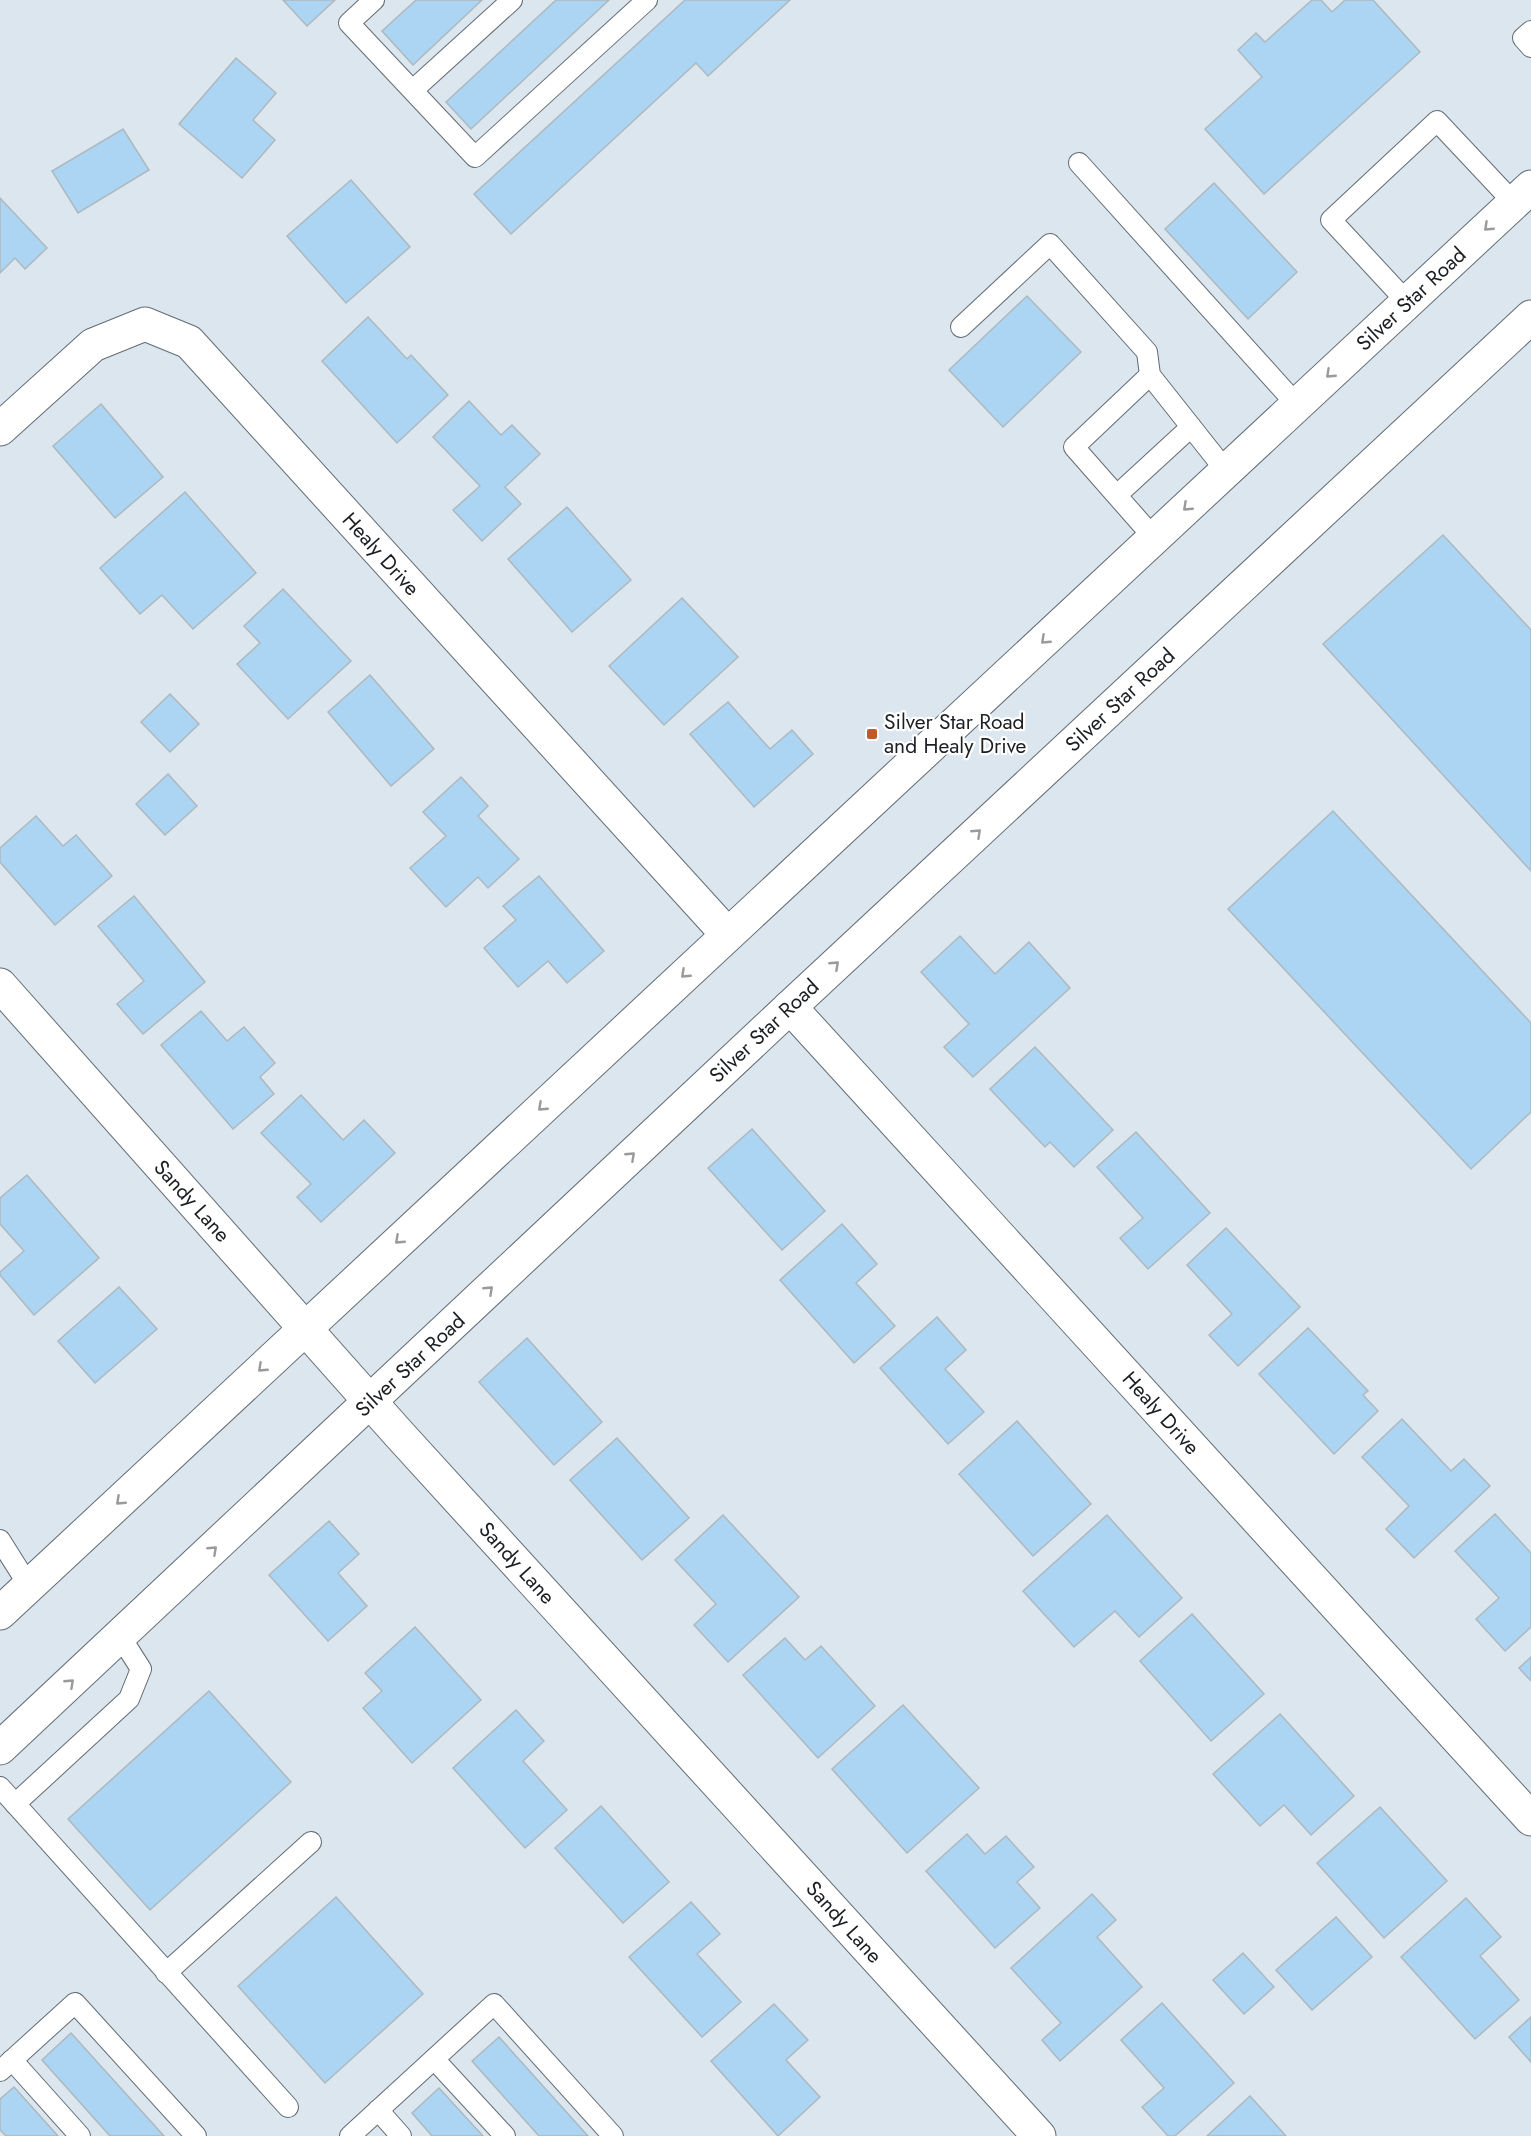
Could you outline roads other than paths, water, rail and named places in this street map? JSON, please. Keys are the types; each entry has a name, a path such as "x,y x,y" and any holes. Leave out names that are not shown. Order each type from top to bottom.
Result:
{"main road":[{"name":"Silver Star Road","path":"0,1613 1522,195"},
{"name":"Silver Star Road","path":"0,1748 790,1007 1531,317"},
{"name":"Healy Drive","path":"0,429 93,345 145,324 189,342 727,934"},
{"name":"Sandy Lane","path":"0,985 370,1402 1039,2136"},
{"name":"Healy Drive","path":"790,1007 1531,1819"}],"lane":[{"path":"374,0 349,22 475,157 647,0"},
{"path":"413,90 512,0"},
{"path":"1531,31 1523,38 1531,47"},
{"path":"1407,302 1331,220 1437,121 1522,195"},
{"path":"1079,163 1297,405"},
{"path":"961,327 1050,244 1147,352 1150,375 1226,471"},
{"path":"1150,375 1074,447 1154,538"},
{"path":"1117,495 1191,427"},
{"path":"0,1540 29,1586"},
{"path":"0,1563 29,1586"},
{"path":"15,1804 129,1699 141,1669 120,1636"},
{"path":"0,1787 288,2107"},
{"path":"166,1972 311,1842"},
{"path":"80,2136 6,2066 75,2003 196,2136"},
{"path":"350,2136 494,2004 613,2136"},
{"path":"434,2059 505,2136"},
{"path":"378,2110 401,2136"}],"place":[{"name":"Silver Star Road and Healy Drive","path":"872,734"}]}
